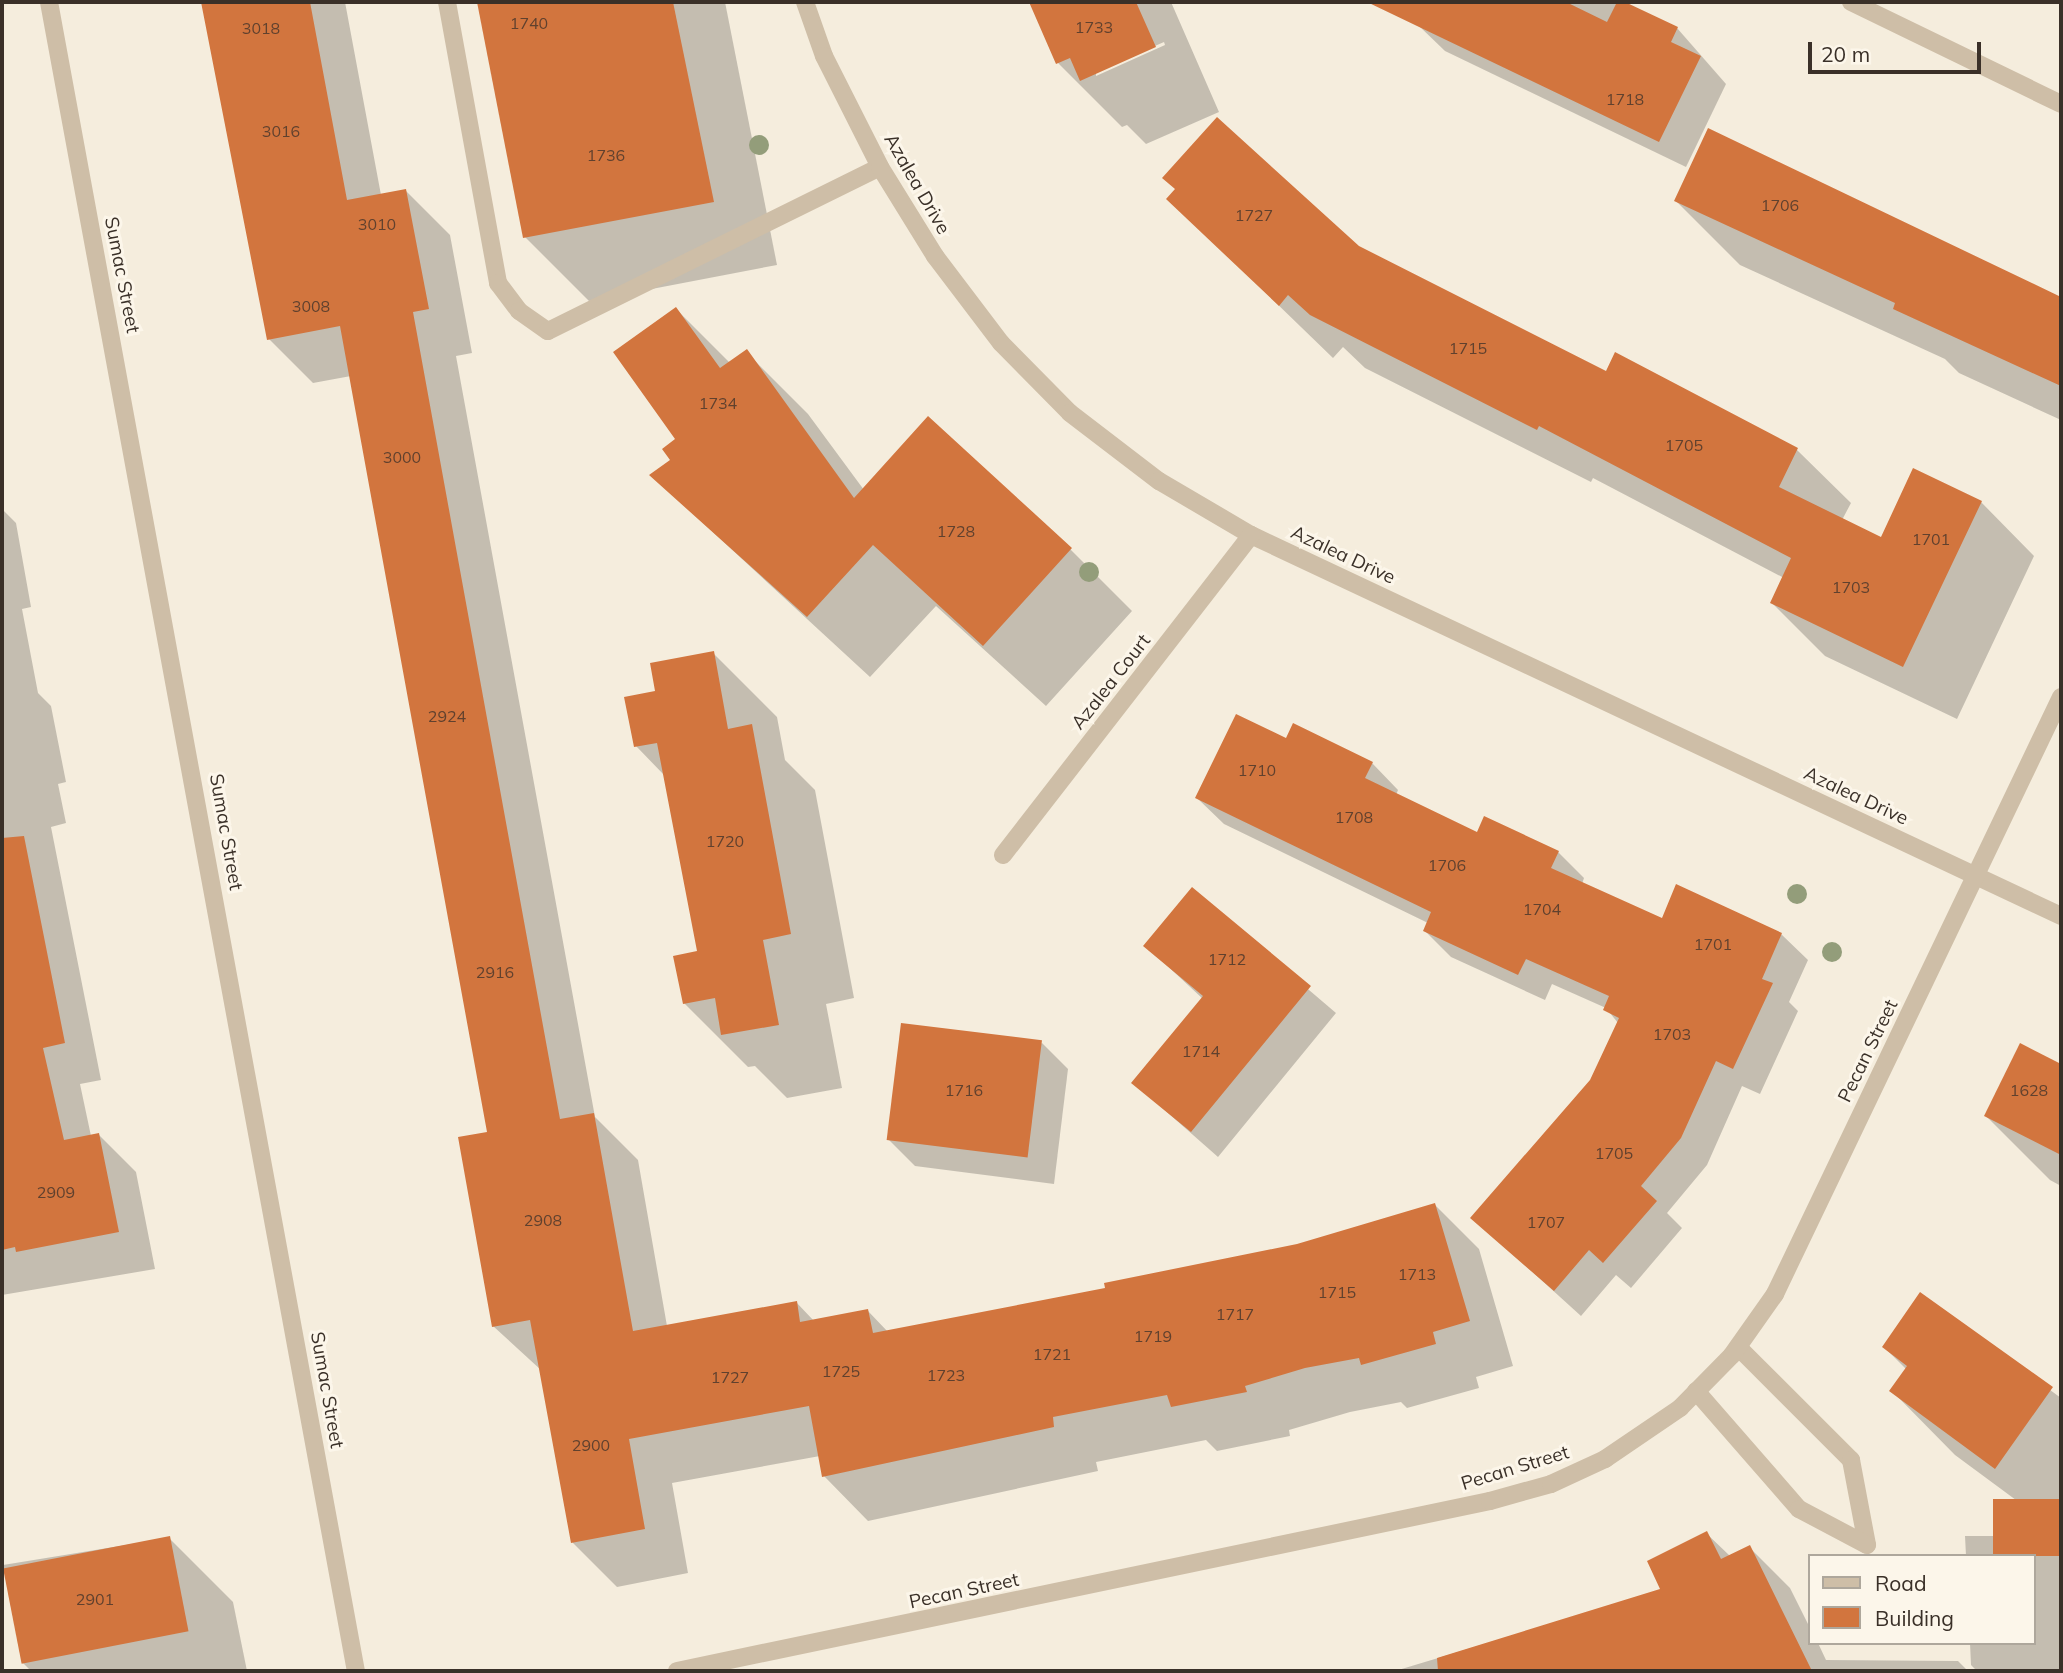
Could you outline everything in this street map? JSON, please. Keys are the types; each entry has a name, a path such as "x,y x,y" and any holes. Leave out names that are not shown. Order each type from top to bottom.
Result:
{"street":[{"name":"Sumac Street","path":"49,2 356,1671"},
{"path":"447,2 498,283 519,311 548,331 880,167"},
{"name":"Azalea Drive","path":"805,2 824,56 880,167 935,256 1001,343 1070,412 1159,481 1251,535 2061,916"},
{"path":"1851,2 2061,104"},
{"name":"Azalea Court","path":"1003,855 1251,535"},
{"name":"Pecan Street","path":"677,1671 1490,1501 1551,1484 1605,1460 1680,1408 1738,1347 1775,1294 2061,697"},
{"path":"1696,1391 1799,1509 1867,1545 1851,1460 1738,1347"}],"building":[{"path":"201,2 310,2 347,200 406,189 429,309 413,312 560,1119 594,1113 633,1331 797,1301 800,1322 868,1309 873,1333 1105,1288 1104,1283 1297,1244 1435,1203 1470,1321 1433,1332 1436,1344 1361,1365 1359,1358 1305,1368 1245,1386 1247,1392 1171,1407 1167,1395 1053,1417 1054,1427 822,1477 809,1406 629,1439 645,1529 571,1543 530,1320 492,1327 458,1137 487,1132 340,326 267,340"},
{"path":"477,2 673,2 714,202 523,238"},
{"path":"1029,2 1136,2 1156,47 1080,81 1070,58 1056,64"},
{"path":"1367,2 1566,2 1607,22 1617,2 1625,2 1678,27 1671,42 1701,56 1659,142"},
{"path":"1217,117 1359,246 1606,371 1615,352 1798,448 1779,487 1881,537 1913,468 1982,501 1903,667 1770,603 1791,558 1539,426 1537,430 1310,315 1288,295 1279,306 1166,199 1175,189 1162,178"},
{"path":"1708,128 2061,297 2061,386 1893,309 1895,303 1674,201"},
{"path":"676,307 720,368 747,349 854,498 928,416 1072,548 983,646 873,545 807,617 649,475 670,460 662,449 675,439 613,352"},
{"path":"714,651 728,729 752,724 791,934 763,940 779,1025 721,1035 715,998 683,1004 673,956 697,951 657,743 634,747 624,697 655,691 650,663"},
{"path":"1236,714 1286,738 1293,723 1373,762 1365,778 1477,832 1484,816 1559,851 1551,868 1662,918 1676,884 1782,933 1762,979 1773,983 1733,1069 1716,1061 1681,1138 1641,1186 1657,1201 1603,1263 1589,1250 1554,1291 1470,1218 1590,1080 1619,1018 1603,1010 1609,996 1526,959 1518,975 1423,931 1431,912 1195,798"},
{"path":"24,836 65,1043 43,1048 64,1140 99,1133 119,1232 16,1252 15,1247 2,1250 2,838"},
{"path":"1192,887 1311,986 1191,1132 1131,1083 1203,996 1143,946"},
{"path":"901,1023 1042,1040 1028,1157 887,1140"},
{"path":"2020,1043 2061,1064 2061,1155 1984,1116"},
{"path":"1920,1292 2053,1387 1995,1469 1889,1391 1907,1366 1882,1347"},
{"path":"1993,1499 2061,1499 2061,1556 1993,1554"},
{"path":"1707,1531 1721,1559 1750,1545 1812,1671 1438,1671 1437,1658 1660,1589 1647,1561"},
{"path":"170,1536 189,1631 22,1664 3,1568"}]}
